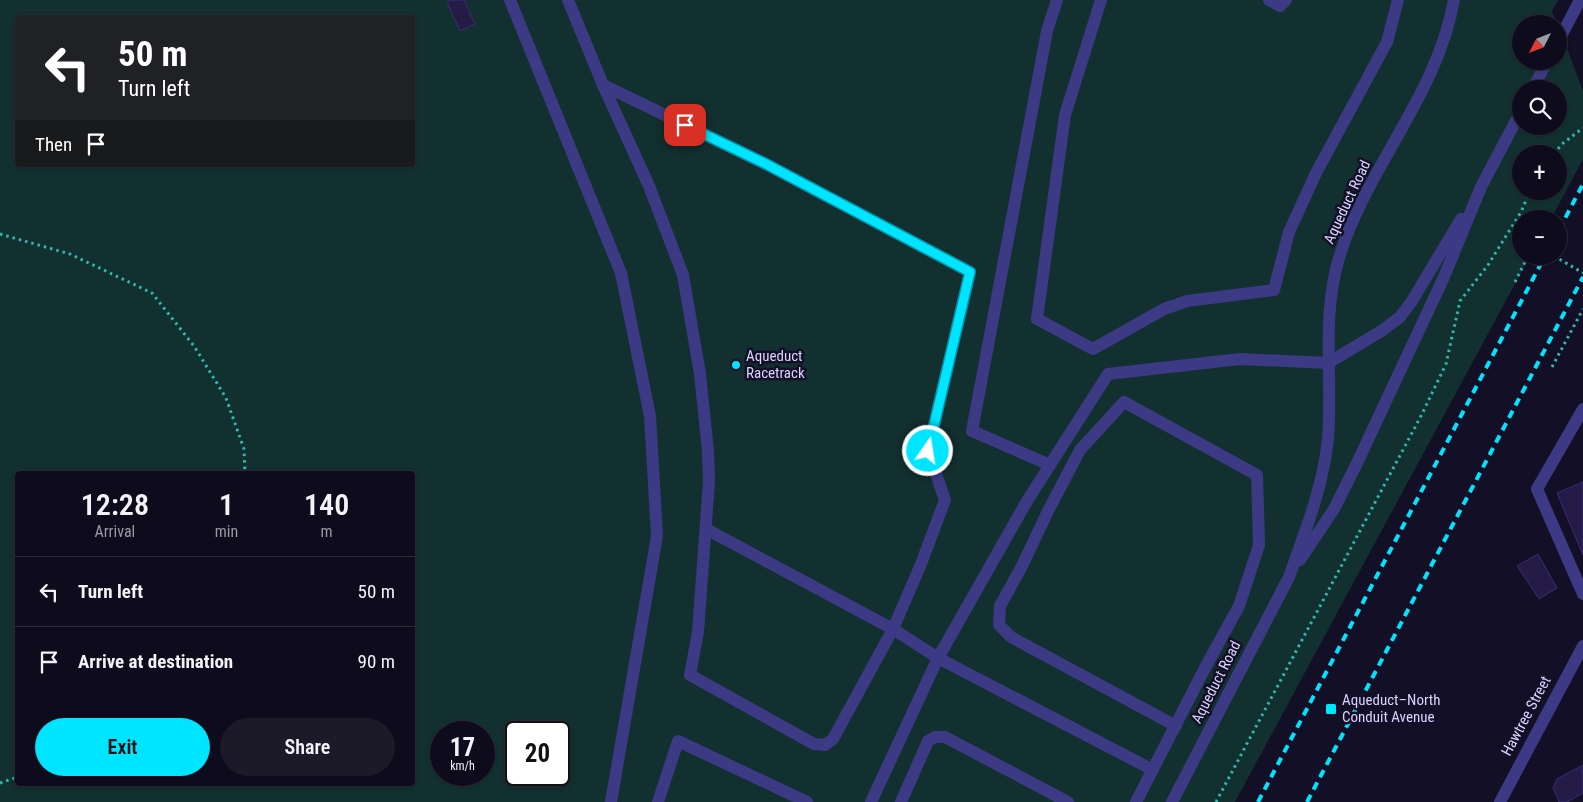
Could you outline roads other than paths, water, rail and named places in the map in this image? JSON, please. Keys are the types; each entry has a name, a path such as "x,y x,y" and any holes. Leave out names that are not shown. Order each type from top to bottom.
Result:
{"street":[{"path":"510,0 621,273 650,416 657,536 611,802"},
{"path":"568,0 604,85 649,186 683,275 700,374 710,481 698,632 690,675 814,744 825,745 833,738 893,629 921,564 944,500 928,451 970,272 766,164 604,85"},
{"path":"1050,465 972,431 1047,31 1057,0"},
{"path":"1101,0 1066,115 1037,319 1093,349 1164,309 1187,301 1274,290 1289,232 1316,173 1387,42 1398,0"},
{"path":"1269,0 1280,6 1286,0"},
{"name":"Aqueduct Road","path":"1289,577 1317,493 1325,460 1329,412 1329,312 1344,242 1360,207 1438,58 1451,17 1454,0"},
{"path":"1568,23 1580,0"},
{"name":"Aqueduct Road","path":"1172,802 1289,577 1334,509 1444,277 1481,187 1512,128"},
{"path":"870,802 938,658 1027,501 1108,374 1240,359 1328,363 1383,330 1400,317 1412,301 1481,187"},
{"path":"1136,802 1154,770 1176,726 1206,666 1239,606 1260,545 1257,475 1124,402 1080,450 1000,606 999,625 1011,637 1176,726"},
{"path":"1583,409 1537,489 1583,594"},
{"path":"706,529 893,629 938,658 1154,770"},
{"name":"Hawtree Street","path":"1500,802 1583,646"},
{"path":"901,802 928,741 935,737 945,737 1068,802"},
{"path":"658,802 678,741 807,802"}],"railway":[{"path":"1567,215 1583,184"},
{"path":"1258,802 1540,265"},
{"path":"1307,802 1583,277"}],"place":[{"name":"Aqueduct Racetrack","path":"736,365"},
{"name":"Aqueduct–North Conduit Avenue","path":"1331,709"}]}
